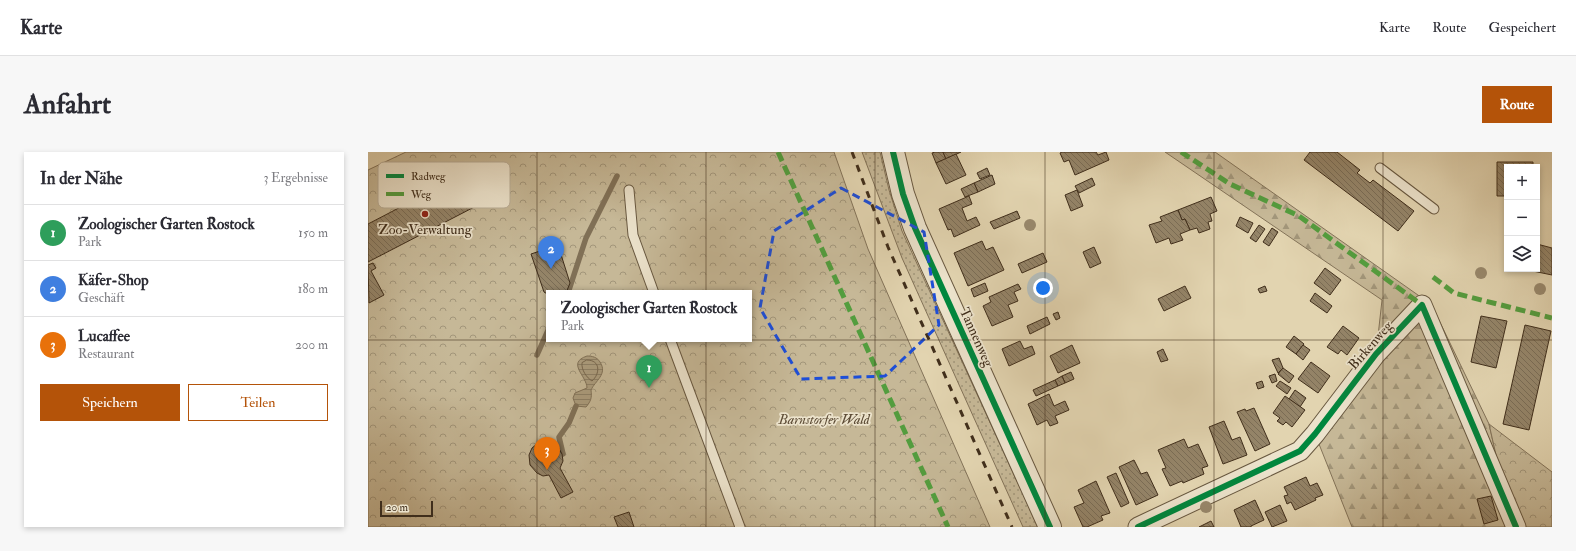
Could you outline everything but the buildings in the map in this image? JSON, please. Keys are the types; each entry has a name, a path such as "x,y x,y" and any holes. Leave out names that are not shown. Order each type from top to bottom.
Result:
{"street":[{"name":"Tannenweg","path":"893,152 903,194 915,228 1050,527"},
{"name":"Birkenweg","path":"1138,527 1300,452 1376,354 1422,305 1516,527"}],"lane":[{"path":"1380,168 1434,209"},
{"path":"629,190 634,235 653,290"},
{"path":"671,342 740,527"}],"highlighted area":[{"path":"841,188 924,232 939,325 885,376 801,379 760,308 774,231"}],"green space":[{"name":"Barnstorfer Wald","path":"406,152 834,152 868,249 990,527 368,527 368,170 378,165 378,208 510,208 510,162 385,162"},
{"path":"862,152 880,152 889,190 902,231 1038,527 1023,527 902,258"},
{"path":"1165,152 1215,152 1425,300 1436,314 1489,424 1501,477 1507,527 1352,527 1315,434 1376,354 1382,300"},
{"path":"1489,424 1552,472 1552,527 1516,527 1501,477"}],"water":[{"path":"587,356 597,359 603,370 602,374 591,390 591,399 588,405 586,407 576,406 573,398 575,393 587,388 579,370 578,362"}],"waterway":[{"path":"569,290 586,238 617,176"},
{"path":"537,355 546,335"},
{"path":"563,454 559,437 569,423 576,406"}],"railway":[{"path":"852,152 888,247 1012,527"}],"marked path":[{"path":"778,152 948,527"},
{"path":"1181,152 1230,184 1299,216 1422,305"},
{"path":"1433,277 1454,293 1552,318"}],"cycle path":[{"path":"893,152 903,194 915,228 1050,527"},
{"path":"1138,527 1300,451 1315,434 1376,354 1422,305 1516,527"}],"place":[{"name":"Zoo-Verwaltung","path":"425,214"},
{"name":"Käfer-Shop","path":"551,269"},
{"name":"Zoologischer Garten Rostock","path":"649,388"},
{"name":"Lucaffee","path":"547,470"}]}
